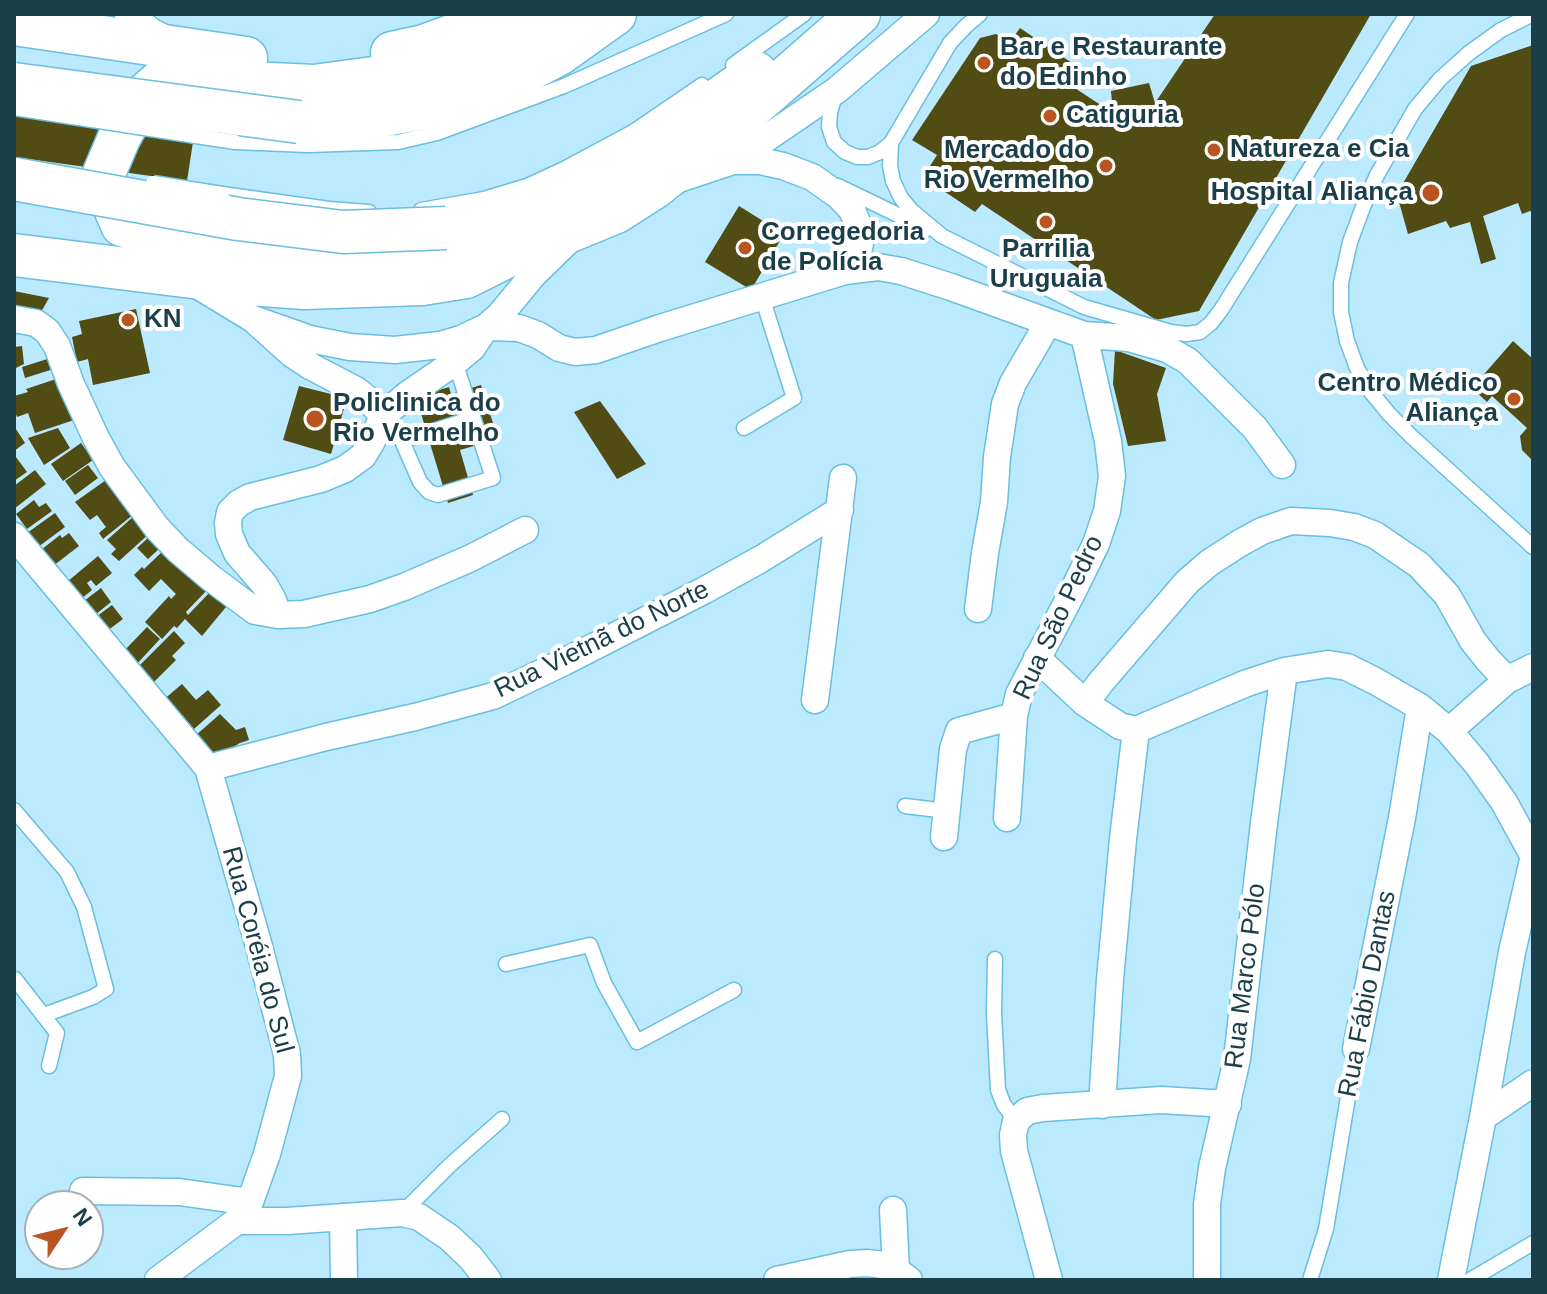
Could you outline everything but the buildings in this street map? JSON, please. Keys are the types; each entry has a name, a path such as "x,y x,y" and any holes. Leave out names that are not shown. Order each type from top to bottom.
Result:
{"main road":[{"path":"14,24 262,60 318,61 378,56 424,46 504,14"},
{"path":"525,266 324,261 190,246 122,225 102,178 140,99 163,79 314,86 462,66 559,14"},
{"path":"14,84 299,122 362,119 446,104 508,81 559,54 615,14"},
{"path":"14,179 238,219 343,232 446,228 519,212 598,178 663,138 808,36 845,14"},
{"path":"14,255 304,288 422,284 525,266 583,226 616,212 655,187 737,121 859,14"}],"street":[{"path":"128,14 152,32 187,50"},
{"path":"655,187 733,161 837,90 926,14"},
{"path":"733,161 760,161 783,166 812,177 839,196 852,210 859,227 857,259 845,271"},
{"path":"253,319 310,339 350,347 395,350 440,345 486,327 500,315 525,266"},
{"path":"525,266 529,313 545,339"},
{"path":"486,327 531,331 559,348 575,352 596,350 845,271 878,267 940,283 1084,335 1129,338 1167,349 1188,361 1255,428 1282,465"},
{"path":"182,276 253,319 292,354 356,390 383,416"},
{"path":"14,319 36,323 47,331 57,346 71,384 112,467 157,528 178,550 255,611 278,615 304,614 370,599 471,558 525,530"},
{"path":"978,609 1005,404 1013,383 1048,323"},
{"path":"278,615 264,584 237,553 229,534 230,512 250,497 321,479 345,469 363,456 383,416 472,348 486,327"},
{"name":"Rua São Pedro","path":"1007,818 1014,716 1019,694 1096,544 1107,511 1112,476 1108,441 1084,335"},
{"path":"815,700 843,478"},
{"name":"Rua Vietnã do Norte","path":"208,768 493,696 703,591 840,510"},
{"path":"1085,703 1187,582 1209,563 1262,531 1291,521 1354,527 1375,535 1419,565 1447,595 1473,641 1507,680"},
{"path":"14,536 208,768"},
{"path":"1037,658 1085,703 1120,726 1136,730 1247,683 1284,671 1328,664 1347,667 1420,707 1449,731 1504,802 1533,858 1512,952 1451,1280"},
{"path":"1449,731 1507,680 1533,667"},
{"name":"Rua Marco Pólo","path":"1207,1280 1207,1204 1237,1059 1284,671"},
{"name":"Rua Fábio Dantas","path":"1356,1049 1420,707"},
{"path":"945,824 953,749 959,731 1014,716"},
{"path":"1102,1105 1117,901 1136,730"},
{"name":"Rua Coréia do Sul","path":"208,768 287,1054 288,1076 267,1154 244,1211"},
{"path":"1483,1117 1533,1083"},
{"path":"1049,1280 1014,1151 1016,1121 1027,1111 1043,1108 1161,1100 1228,1104"},
{"path":"104,1191 179,1192 287,1221 402,1213 419,1217 450,1238 488,1280"},
{"path":"792,1278 850,1264 868,1263 893,1274 893,1210"},
{"path":"158,1280 244,1211"},
{"path":"343,1217 344,1280"},
{"path":"197,1251 198,1280"}],"lane":[{"path":"14,108 235,142 308,145 398,142 437,133 564,86 726,14"},
{"path":"146,182 305,206 394,212 484,199 527,186 633,132 804,14"},
{"path":"837,90 829,127 834,142 857,157 880,152 891,143 950,43 980,14"},
{"path":"812,177 843,188 1084,307 1171,332 1200,332 1221,310 1407,14"},
{"path":"1533,14 1501,30 1469,53 1440,79 1415,109 1377,175 1363,207 1350,242 1341,283 1341,312 1347,341 1357,368 1371,392 1412,437 1533,547"},
{"path":"891,143 890,166 901,198 942,236"},
{"path":"84,172 115,177"},
{"path":"744,428 794,398 762,297"},
{"path":"383,416 402,441 420,482 429,492 438,495 493,478 455,362"},
{"path":"402,441 473,418"},
{"path":"905,806 945,824"},
{"path":"14,810 67,872 84,907 106,989 44,1015"},
{"path":"506,964 590,945 604,983 637,1042 734,990"},
{"path":"995,959 998,1090 1016,1121"},
{"path":"15,979 57,1033 49,1066"},
{"name":"Rua Fábio Dantas","path":"1310,1280 1326,1229 1356,1049"},
{"path":"402,1213 502,1119"},
{"path":"1470,1280 1533,1243"}],"place":[{"name":"Bar e Restaurante do Edinho","path":"984,63"},
{"name":"Catiguria","path":"1050,116"},
{"name":"Natureza e Cia","path":"1214,150"},
{"name":"Mercado do Rio Vermelho","path":"1106,166"},
{"name":"Hospital Aliança","path":"1431,193"},
{"name":"Parrilia Uruguaia","path":"1046,222"},
{"name":"Corregedoria de Polícia","path":"745,248"},
{"name":"KN","path":"128,320"},
{"name":"Centro Médico Aliança","path":"1514,399"},
{"name":"Policlinica do Rio Vermelho","path":"315,419"}]}
